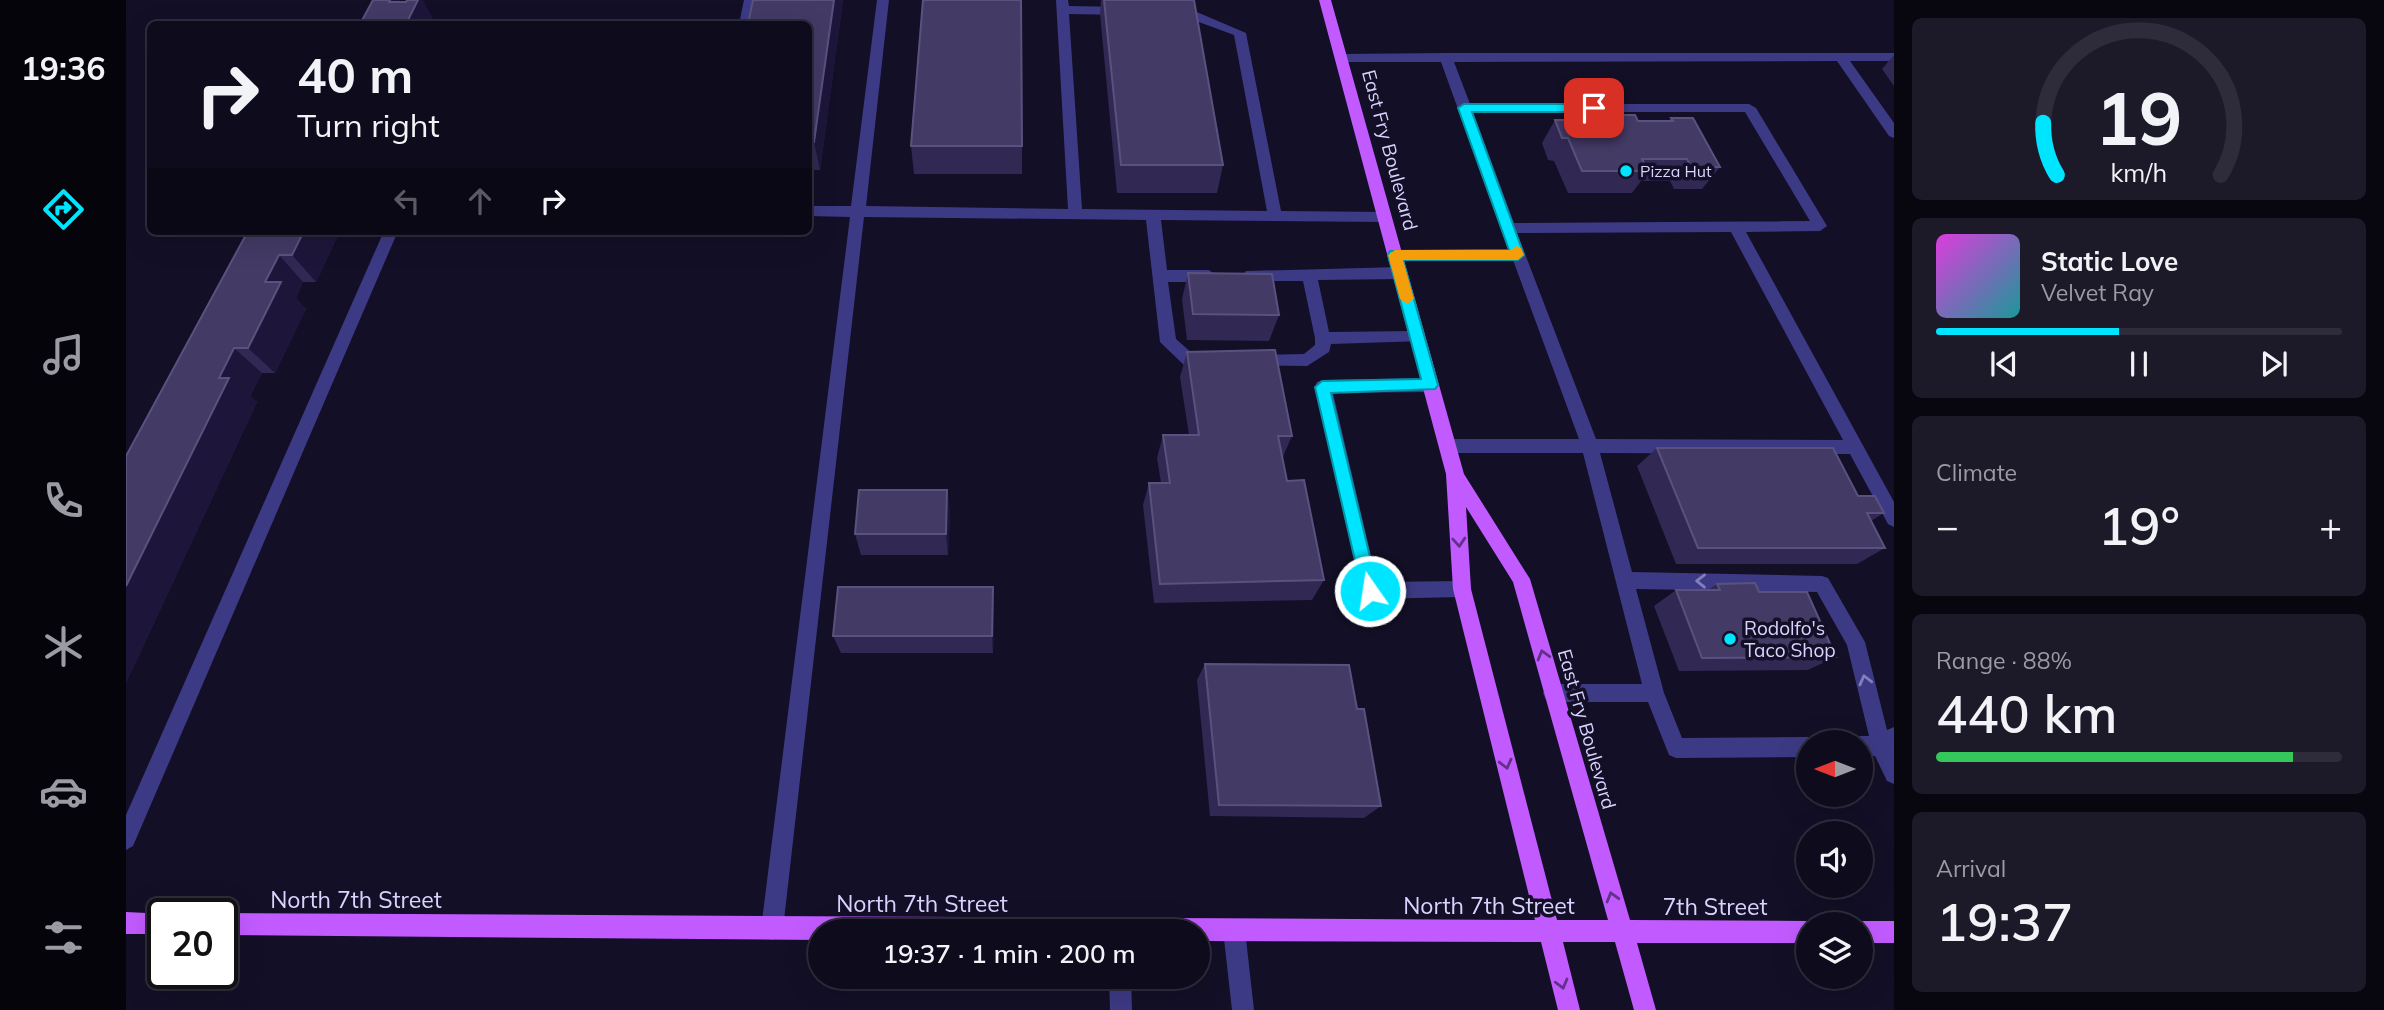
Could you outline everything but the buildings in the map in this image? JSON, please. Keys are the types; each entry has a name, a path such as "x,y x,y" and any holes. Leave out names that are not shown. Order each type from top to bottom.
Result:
{"main road":[{"name":"East Fry Boulevard","path":"1325,0 1455,474 1462,589 1569,1010"},
{"name":"East Fry Boulevard","path":"1455,474 1521,579 1645,1010"},
{"path":"126,923 147,923"},
{"name":"North 7th Street","path":"238,924 808,929"},
{"name":"North 7th Street","path":"1210,930 1622,932"},
{"name":"7th Street","path":"1622,932 1796,932"},
{"path":"1873,932 1894,932"}],"street":[{"path":"746,21 750,0"},
{"path":"772,929 883,0"},
{"path":"1075,213 1063,5 1131,10"},
{"path":"1158,10 1185,11 1240,33 1275,216"},
{"path":"1446,57 1590,446 1654,693 1676,748 1796,747"},
{"path":"1842,57 1894,133"},
{"path":"1341,58 1894,57"},
{"path":"1464,108 1749,108 1820,226 1508,228"},
{"path":"812,211 1385,217"},
{"path":"1153,215 1168,342 1191,362 1307,360 1323,348 1309,275"},
{"path":"1736,227 1894,519"},
{"path":"126,839 389,235"},
{"path":"1395,255 1518,255"},
{"path":"1161,276 1400,273"},
{"path":"1323,338 1417,337"},
{"path":"1430,385 1322,387 1370,591 1462,589"},
{"path":"1447,446 1856,447"},
{"path":"1623,580 1822,584 1856,642 1888,742 1894,774"},
{"path":"1553,693 1654,693"},
{"path":"1234,930 1243,1010"},
{"path":"1120,989 1121,1010"}],"slow traffic":[{"path":"1407,299 1395,255 1518,255 1516,251"}],"place":[{"name":"Pizza Hut","path":"1626,171"},
{"name":"Rodolfo's Taco Shop","path":"1730,639"}],"route":[{"path":"1370,591 1322,387 1430,385 1395,255 1518,255 1464,108 1594,108"}]}
